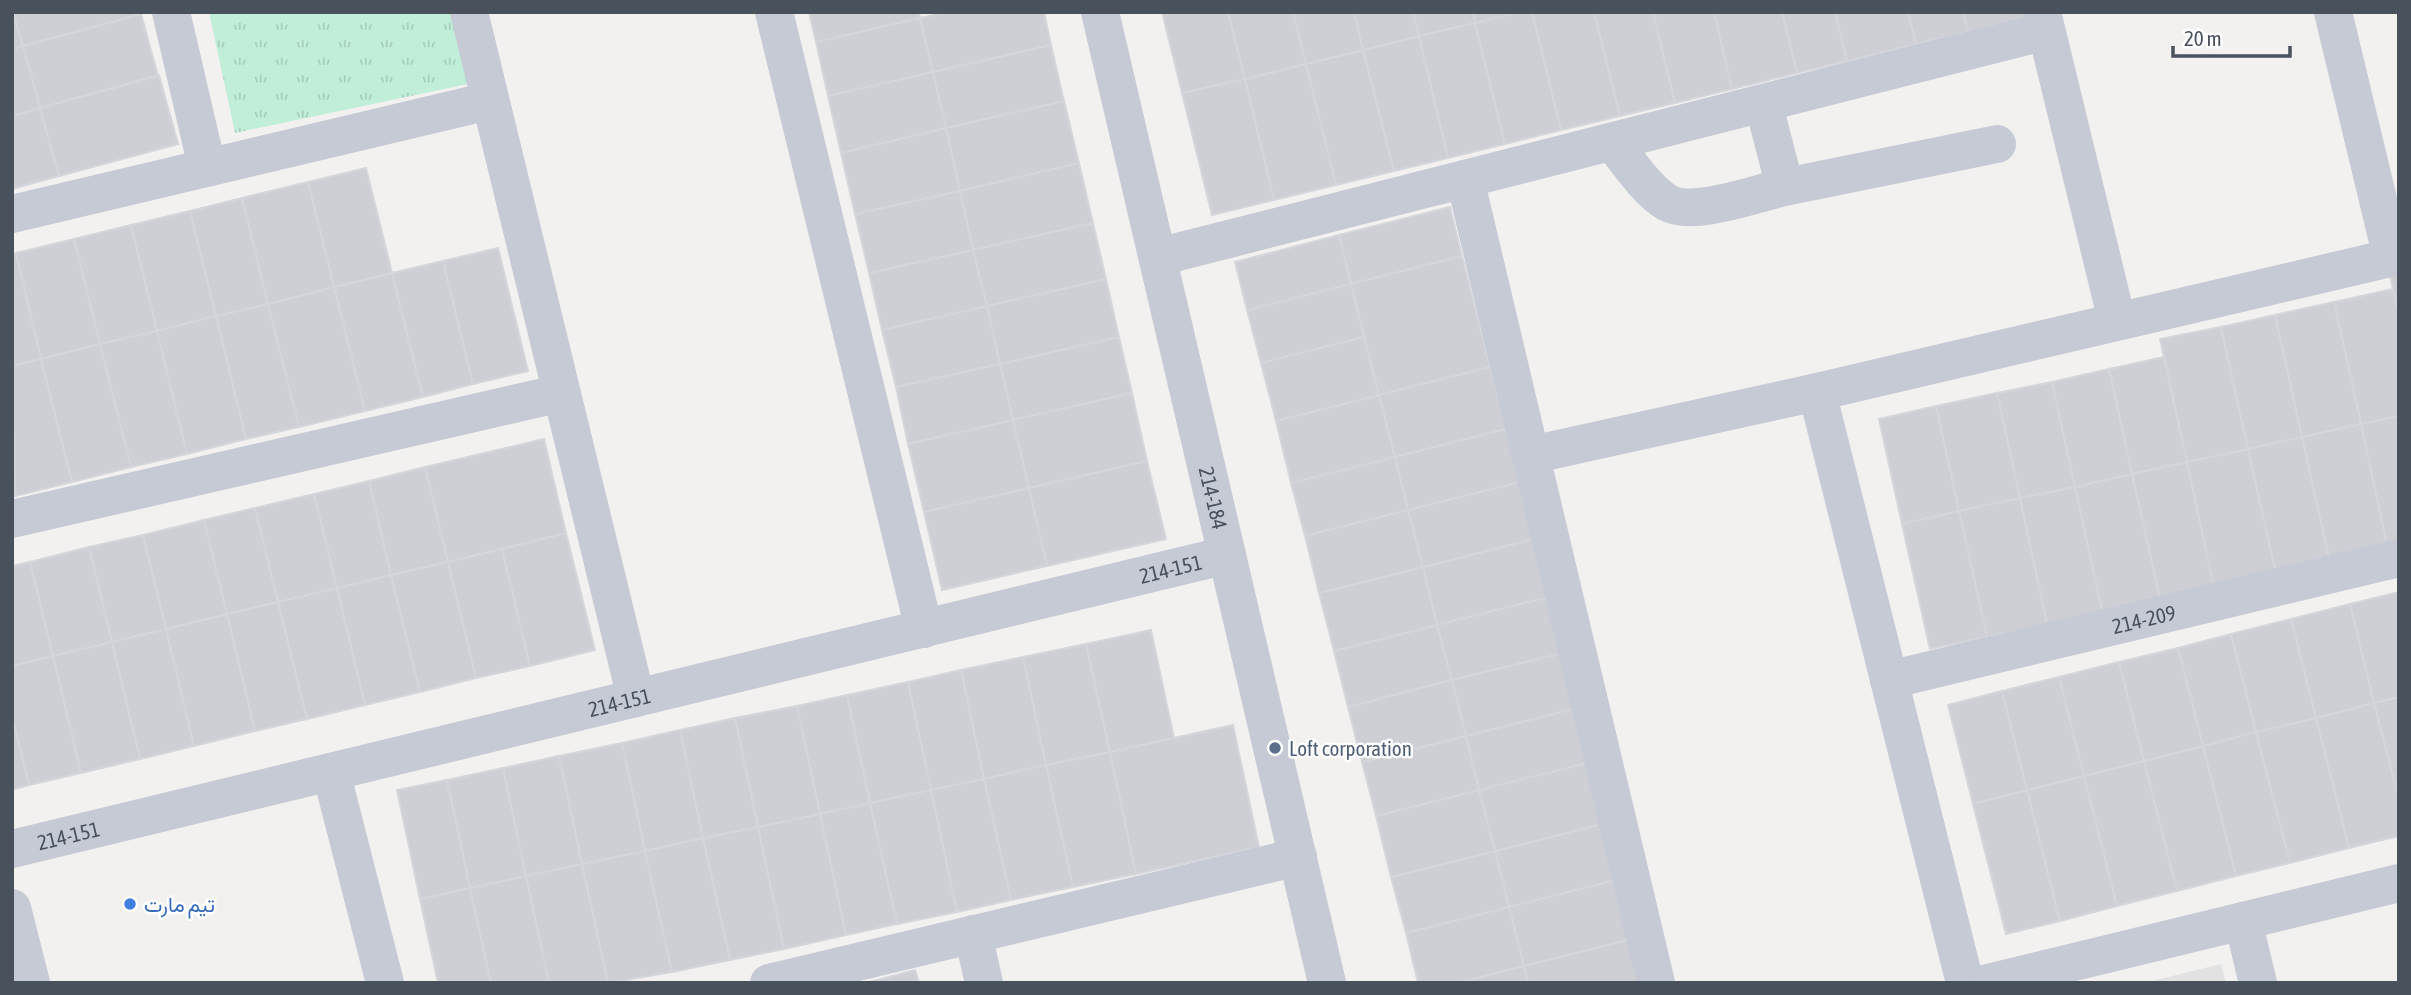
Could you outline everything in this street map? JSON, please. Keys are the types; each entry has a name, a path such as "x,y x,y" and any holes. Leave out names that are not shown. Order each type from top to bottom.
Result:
{"street":[{"path":"170,12 207,167"},
{"path":"468,12 636,698"},
{"path":"774,12 924,629"},
{"name":"214-184","path":"1100,12 1327,983"},
{"path":"1531,455 1817,392 2395,257 2333,12"},
{"path":"1158,257 1764,106 2044,22 2117,321"},
{"path":"12,214 489,101"},
{"path":"1764,106 1785,187"},
{"path":"1613,142 1653,191 1670,204 1697,208 1785,187 1997,144"},
{"path":"1465,179 1656,983"},
{"path":"1817,392 1965,983"},
{"path":"12,519 561,393"},
{"name":"214-151","path":"12,849 1227,555"},
{"name":"214-209","path":"1889,680 2399,558"},
{"path":"331,772 385,983"},
{"path":"769,983 1298,857"},
{"path":"1988,983 2399,883"},
{"path":"12,908 31,983"},
{"path":"2243,921 2258,983"},
{"path":"973,934 984,983"}],"shaded area":[{"path":"2221,964 2226,983 2144,983"}],"green space":[{"path":"209,12 453,12 468,84 235,133"}],"building":[{"path":"12,12 23,46 12,49"},
{"path":"13,12 140,12 141,14 23,46"},
{"path":"809,12 919,12 920,18 816,42"},
{"path":"947,12 1044,12 1051,45 933,72 920,18"},
{"path":"1162,12 1228,12 1245,79 1182,93"},
{"path":"1228,12 1293,12 1306,64 1245,79"},
{"path":"1293,12 1354,12 1363,50 1306,64"},
{"path":"1354,12 1413,12 1419,36 1363,50"},
{"path":"1413,12 1473,12 1475,23 1419,36"},
{"path":"1473,12 1519,12 1475,23"},
{"path":"1519,12 1532,12 1561,130 1505,144 1475,23"},
{"path":"1532,12 1594,12 1620,116 1561,130"},
{"path":"1594,12 1653,12 1675,103 1620,116"},
{"path":"1653,12 1714,12 1732,89 1675,103"},
{"path":"1714,12 1782,12 1797,73 1732,89"},
{"path":"1782,12 1835,12 1847,61 1797,73"},
{"path":"1835,12 1908,12 1916,44 1847,61"},
{"path":"1908,12 1963,12 1968,32 1916,44"},
{"path":"1963,12 2026,12 2027,17 1968,32"},
{"path":"141,14 158,76 40,108 23,46"},
{"path":"920,18 933,72 828,96 816,42"},
{"path":"1475,23 1505,144 1448,158 1419,36"},
{"path":"1419,36 1448,158 1394,171 1363,50"},
{"path":"1051,45 1064,101 946,128 933,72"},
{"path":"23,46 40,108 12,116 12,49"},
{"path":"1363,50 1394,171 1336,185 1306,64"},
{"path":"1306,64 1336,185 1274,200 1245,79"},
{"path":"933,72 946,128 841,153 828,96"},
{"path":"159,75 178,144 59,176 40,108"},
{"path":"1245,79 1274,200 1212,215 1182,93"},
{"path":"1064,101 1079,163 960,191 946,128"},
{"path":"40,108 59,176 12,189 12,116"},
{"path":"946,128 960,191 855,214 841,153"},
{"path":"1079,163 1093,223 973,250 960,191"},
{"path":"366,168 392,273 334,287 308,182"},
{"path":"308,182 334,287 268,304 242,198"},
{"path":"960,191 973,250 869,273 855,214"},
{"path":"242,198 268,304 216,316 190,211"},
{"path":"1450,207 1462,256 1351,284 1339,235"},
{"path":"190,211 216,316 157,331 131,225"},
{"path":"1093,223 1106,279 987,306 973,250"},
{"path":"131,225 157,331 100,344 74,239"},
{"path":"1339,235 1351,284 1247,310 1235,262"},
{"path":"74,239 100,344 41,359 16,253"},
{"path":"498,248 528,371 473,384 443,261"},
{"path":"973,250 987,306 882,330 869,273"},
{"path":"16,253 41,359 12,366 12,254"},
{"path":"1462,256 1490,367 1379,395 1351,284"},
{"path":"443,261 473,384 423,397 392,273"},
{"path":"392,273 423,397 365,411 334,287"},
{"path":"2399,273 2399,318 2390,275"},
{"path":"1106,279 1119,337 1000,364 987,306"},
{"path":"1351,284 1364,337 1261,363 1247,310"},
{"path":"334,287 365,411 299,427 268,304"},
{"path":"2393,289 2399,317 2399,416 2361,424 2334,302"},
{"path":"2334,302 2361,424 2302,437 2275,315"},
{"path":"268,304 299,427 246,439 216,316"},
{"path":"987,306 1000,364 896,387 882,330"},
{"path":"2275,315 2302,437 2248,449 2221,327"},
{"path":"216,316 246,439 187,454 157,331"},
{"path":"2221,327 2248,449 2187,462 2160,339"},
{"path":"157,331 187,454 131,467 100,344"},
{"path":"1119,337 1132,393 1013,420 1000,364"},
{"path":"1364,337 1379,395 1276,421 1261,363"},
{"path":"100,344 131,467 72,482 41,359"},
{"path":"2164,357 2187,462 2132,474 2109,369"},
{"path":"41,359 72,482 15,496 12,366"},
{"path":"1000,364 1013,420 908,444 896,387"},
{"path":"1490,367 1506,429 1395,457 1379,395"},
{"path":"2109,369 2132,474 2075,487 2052,382"},
{"path":"2052,382 2075,487 2020,498 1997,393"},
{"path":"1132,393 1147,461 1029,488 1013,420"},
{"path":"1997,393 2020,498 1959,511 1936,406"},
{"path":"1379,395 1395,457 1291,483 1276,421"},
{"path":"1936,406 1959,511 1902,524 1879,419"},
{"path":"2399,416 2399,547 2388,550 2361,424"},
{"path":"1013,420 1029,488 924,512 908,444"},
{"path":"2361,424 2388,550 2330,562 2302,437"},
{"path":"1506,429 1520,482 1408,510 1395,457"},
{"path":"2302,437 2330,562 2276,574 2248,449"},
{"path":"544,439 566,533 448,562 425,467"},
{"path":"2248,449 2276,574 2214,588 2187,462"},
{"path":"1395,457 1408,510 1305,536 1291,483"},
{"path":"1147,461 1166,539 1047,566 1029,488"},
{"path":"2187,462 2214,588 2160,599 2132,474"},
{"path":"425,467 448,562 391,575 369,481"},
{"path":"2132,474 2160,599 2102,611 2075,487"},
{"path":"369,481 391,575 337,588 314,494"},
{"path":"1520,482 1534,539 1423,567 1408,510"},
{"path":"2075,487 2102,611 2047,624 2020,498"},
{"path":"1029,488 1047,566 942,590 924,512"},
{"path":"314,494 337,588 278,602 255,508"},
{"path":"2020,498 2047,624 1987,637 1959,511"},
{"path":"255,508 278,602 227,614 204,520"},
{"path":"1408,510 1423,567 1319,593 1305,536"},
{"path":"1959,511 1987,637 1930,649 1902,524"},
{"path":"204,520 227,614 166,629 143,535"},
{"path":"566,533 595,650 530,666 502,549"},
{"path":"143,535 166,629 112,642 89,547"},
{"path":"1534,539 1549,597 1437,625 1423,567"},
{"path":"89,547 112,642 53,656 30,562"},
{"path":"502,549 530,666 476,678 448,562"},
{"path":"30,562 53,656 12,666 12,566"},
{"path":"448,562 476,678 420,692 391,575"},
{"path":"1423,567 1437,625 1334,651 1319,593"},
{"path":"391,575 420,692 365,705 337,588"},
{"path":"337,588 365,705 307,719 278,602"},
{"path":"2399,592 2399,697 2374,703 2350,604"},
{"path":"1549,597 1563,653 1452,680 1437,625"},
{"path":"278,602 307,719 255,731 227,614"},
{"path":"2350,604 2374,703 2316,718 2291,619"},
{"path":"227,614 255,731 194,746 166,629"},
{"path":"2291,619 2316,718 2256,732 2231,634"},
{"path":"1437,625 1452,680 1348,707 1334,651"},
{"path":"166,629 194,746 140,759 112,642"},
{"path":"1151,630 1174,738 1110,752 1086,644"},
{"path":"2231,634 2256,732 2203,746 2178,648"},
{"path":"112,642 140,759 81,773 53,656"},
{"path":"1086,644 1110,752 1046,765 1023,657"},
{"path":"2178,648 2203,746 2144,761 2119,662"},
{"path":"1563,653 1577,708 1466,736 1452,680"},
{"path":"53,656 81,773 29,785 12,716 12,666"},
{"path":"1023,657 1046,765 984,779 961,670"},
{"path":"2119,662 2144,761 2084,776 2059,677"},
{"path":"961,670 984,779 931,790 908,682"},
{"path":"2059,677 2084,776 2027,790 2002,691"},
{"path":"1452,680 1466,736 1362,762 1348,707"},
{"path":"908,682 931,790 870,803 847,695"},
{"path":"2002,691 2027,790 1973,804 1948,705"},
{"path":"847,695 870,803 820,814 797,706"},
{"path":"2399,697 2399,799 2374,703"},
{"path":"2374,703 2399,799 2399,836 2349,848 2316,718"},
{"path":"797,706 820,814 758,827 735,718"},
{"path":"1577,708 1591,762 1479,790 1466,736"},
{"path":"12,716 29,785 12,790"},
{"path":"735,718 758,827 703,838 680,730"},
{"path":"2316,718 2349,848 2290,863 2256,732"},
{"path":"1233,725 1259,847 1136,874 1110,752"},
{"path":"680,730 703,838 645,851 622,743"},
{"path":"2256,732 2290,863 2236,876 2203,746"},
{"path":"1466,736 1479,790 1376,816 1362,762"},
{"path":"622,743 645,851 582,864 559,756"},
{"path":"2203,746 2236,876 2177,891 2144,761"},
{"path":"1110,752 1136,874 1073,887 1046,765"},
{"path":"559,756 582,864 526,876 503,768"},
{"path":"2144,761 2177,891 2117,906 2084,776"},
{"path":"1591,762 1606,823 1495,851 1479,790"},
{"path":"1046,765 1073,887 1011,900 984,779"},
{"path":"503,768 526,876 470,888 447,780"},
{"path":"2084,776 2117,906 2060,921 2027,790"},
{"path":"984,779 1011,900 957,912 931,790"},
{"path":"447,780 470,888 420,899 397,790"},
{"path":"931,790 957,912 897,924 870,803"},
{"path":"1479,790 1495,851 1391,877 1376,816"},
{"path":"2027,790 2060,921 2006,934 1973,804"},
{"path":"870,803 897,924 846,935 820,814"},
{"path":"820,814 846,935 784,949 758,827"},
{"path":"1606,823 1620,879 1509,907 1495,851"},
{"path":"758,827 784,949 730,960 703,838"},
{"path":"703,838 730,960 672,972 645,851"},
{"path":"645,851 672,972 608,983 582,864"},
{"path":"1495,851 1509,907 1406,933 1391,877"},
{"path":"582,864 608,983 549,983 526,876"},
{"path":"526,876 549,983 491,983 470,888"},
{"path":"1620,879 1635,938 1524,966 1509,907"},
{"path":"470,888 491,983 438,983 420,899"},
{"path":"1509,907 1524,966 1457,983 1418,983 1406,933"},
{"path":"1635,938 1647,983 1528,983 1524,966"},
{"path":"1524,966 1528,983 1457,983"},
{"path":"915,970 919,983 866,983"}],"place":[{"name":"Loft corporation","path":"1275,748"},
{"name":"تيم مارت","path":"130,904"}]}
